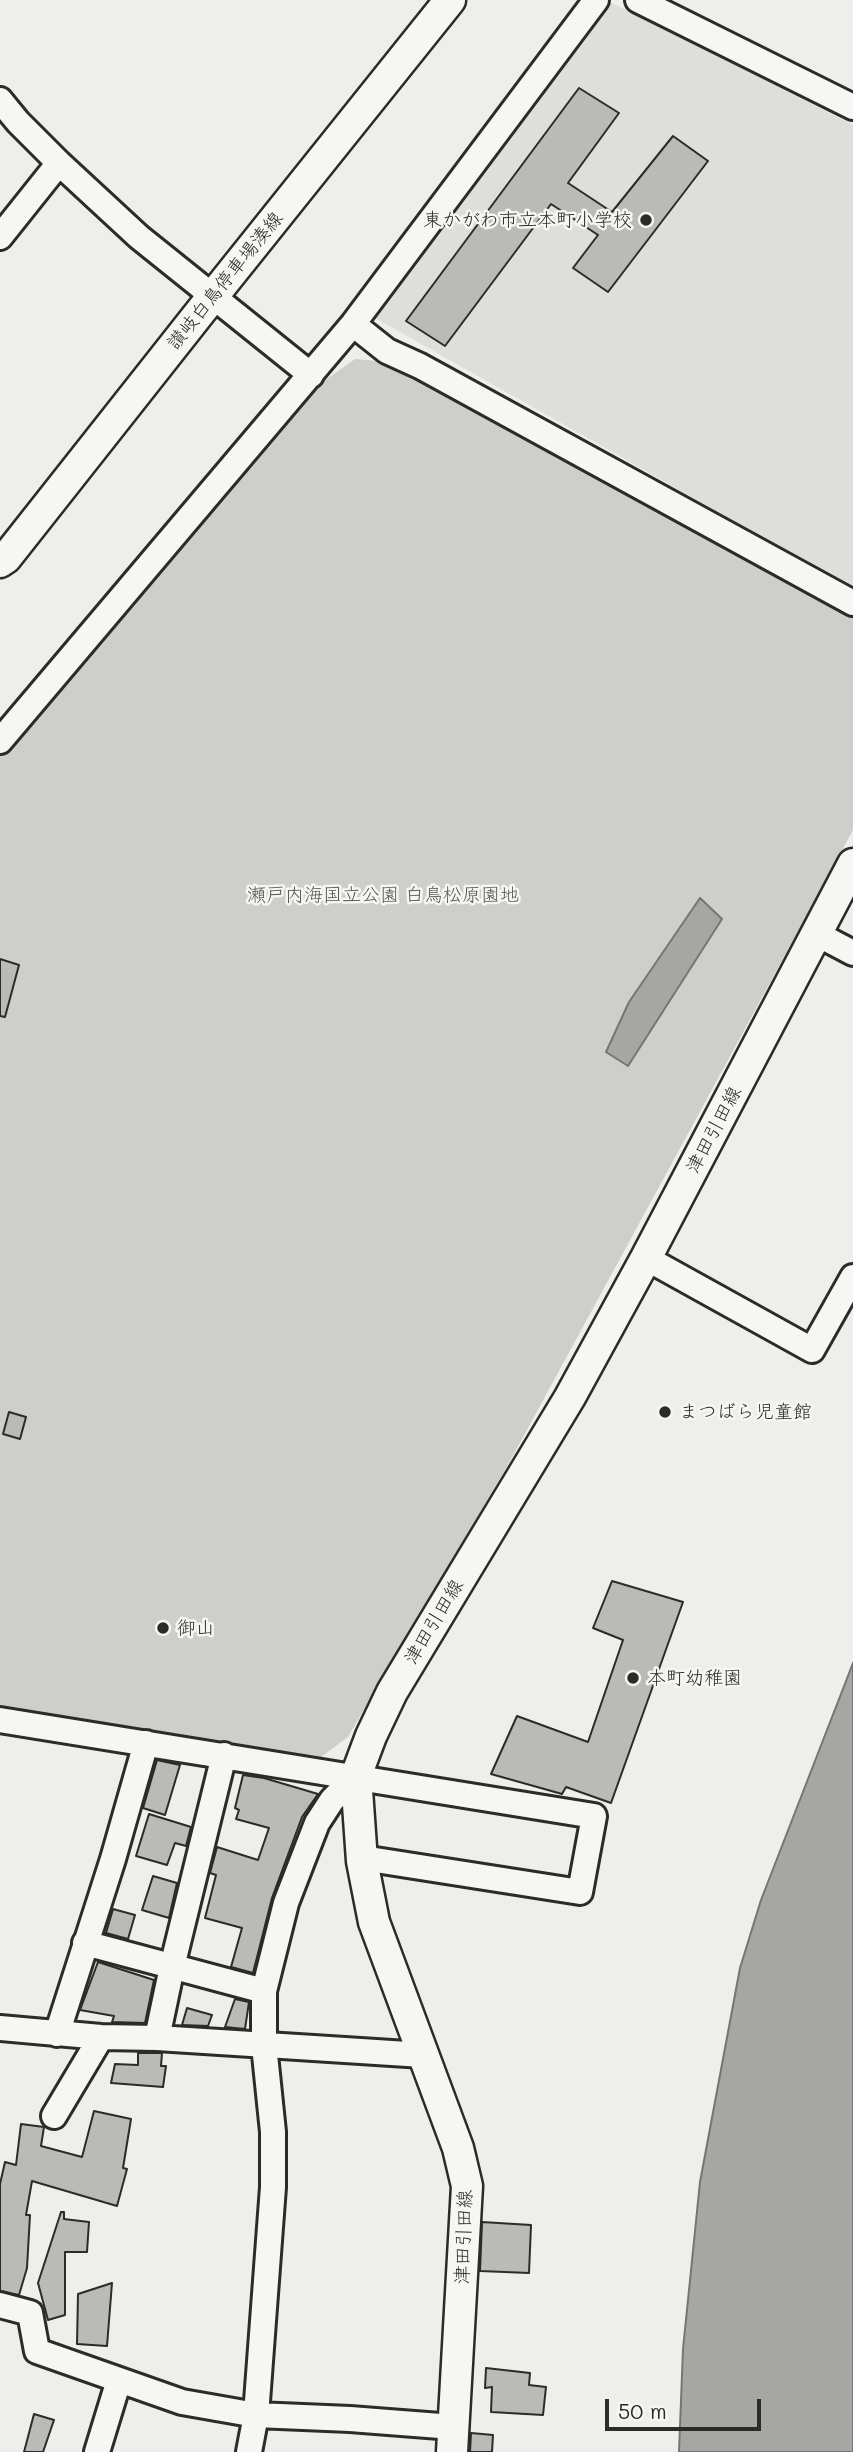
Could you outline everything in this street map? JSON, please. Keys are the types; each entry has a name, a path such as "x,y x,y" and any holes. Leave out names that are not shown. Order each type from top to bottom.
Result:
{"main road":[{"name":"讃岐白鳥停車場湊線","path":"0,562 6,558 450,0"},
{"name":"津田引田線","path":"453,2439 467,2186 458,2148 374,1922 362,1861 356,1776 392,1692 570,1397 853,864"}],"street":[{"path":"0,741 353,324 596,0"},
{"path":"638,0 853,107"},
{"path":"0,100 59,163 139,237 311,375"},
{"path":"0,237 59,163"},
{"path":"353,324 387,351 420,366 853,603"},
{"path":"817,934 853,953"},
{"path":"646,1258 812,1350 853,1277"},
{"path":"0,1720 594,1816 580,1892 369,1859 362,1861"},
{"path":"57,2034 113,1859 146,1743"},
{"path":"157,2038 224,1755"},
{"path":"249,2452 256,2415 273,2187 273,2132 264,2045 264,1991 286,1903 317,1823 332,1800 356,1776"},
{"path":"85,1943 264,1991"},
{"path":"0,2028 101,2038 157,2038 423,2055"},
{"path":"54,2116 101,2038"},
{"path":"0,2305 30,2313 37,2351 182,2402 256,2415 350,2419 453,2439"},
{"path":"97,2452 119,2380"}],"shaded area":[{"name":"東かがわ市立本町小学校","path":"606,0 853,125 853,588 368,314"},
{"path":"700,898 722,919 628,1066 606,1052 629,1002"},
{"path":"853,1663 853,2452 679,2452 683,2349 700,2182 740,1968 761,1900"}],"green space":[{"name":"瀬戸内海国立公園 白鳥松原園地","path":"355,359 390,362 853,613 853,830 510,1461 348,1737 317,1760 201,1739 0,1709 0,752 307,393"}],"building":[{"path":"579,88 619,113 568,183 612,212 673,136 708,161 608,292 573,268 598,235 551,204 445,346 406,321"},
{"path":"0,959 19,965 5,1017 0,1016"},
{"path":"9,1412 26,1417 20,1439 3,1434"},
{"name":"本町幼稚園","path":"612,1581 683,1602 611,1803 566,1787 562,1794 491,1774 517,1716 588,1742 623,1640 593,1628"},
{"path":"157,1760 180,1765 165,1815 143,1808"},
{"path":"243,1775 264,1778 318,1794 302,1817 272,1898 253,1973 231,1967 242,1928 205,1918 216,1875 210,1873 217,1847 258,1860 269,1828 236,1819 239,1810 235,1808"},
{"path":"149,1814 191,1827 186,1846 175,1843 167,1865 136,1856"},
{"path":"153,1876 177,1883 169,1918 142,1910"},
{"path":"113,1909 135,1915 128,1939 106,1933"},
{"path":"98,1962 154,1980 145,2023 112,2022 114,2016 80,2010"},
{"path":"235,1999 249,2002 245,2029 225,2027"},
{"path":"187,2008 212,2015 208,2026 182,2025"},
{"path":"138,2053 162,2053 161,2066 166,2066 163,2087 111,2083 115,2064 138,2065"},
{"path":"94,2111 131,2119 123,2168 127,2169 117,2206 32,2181 26,2215 30,2215 27,2268 19,2295 0,2291 0,2184 5,2162 16,2165 21,2124 44,2127 41,2146 82,2157"},
{"path":"61,2212 64,2212 64,2219 89,2222 87,2252 65,2252 65,2315 48,2320 38,2283"},
{"path":"482,2222 531,2225 529,2273 480,2271"},
{"path":"112,2283 107,2346 77,2344 78,2294"},
{"path":"486,2368 530,2373 529,2385 546,2387 543,2415 491,2412 492,2387 485,2388"},
{"path":"34,2414 54,2420 43,2452 24,2452"},
{"path":"471,2433 493,2435 492,2452 470,2452"}],"place":[{"name":"東かがわ市立本町小学校","path":"646,220"},
{"name":"まつばら児童館","path":"665,1412"},
{"name":"御山","path":"163,1628"},
{"name":"本町幼稚園","path":"633,1678"}]}
